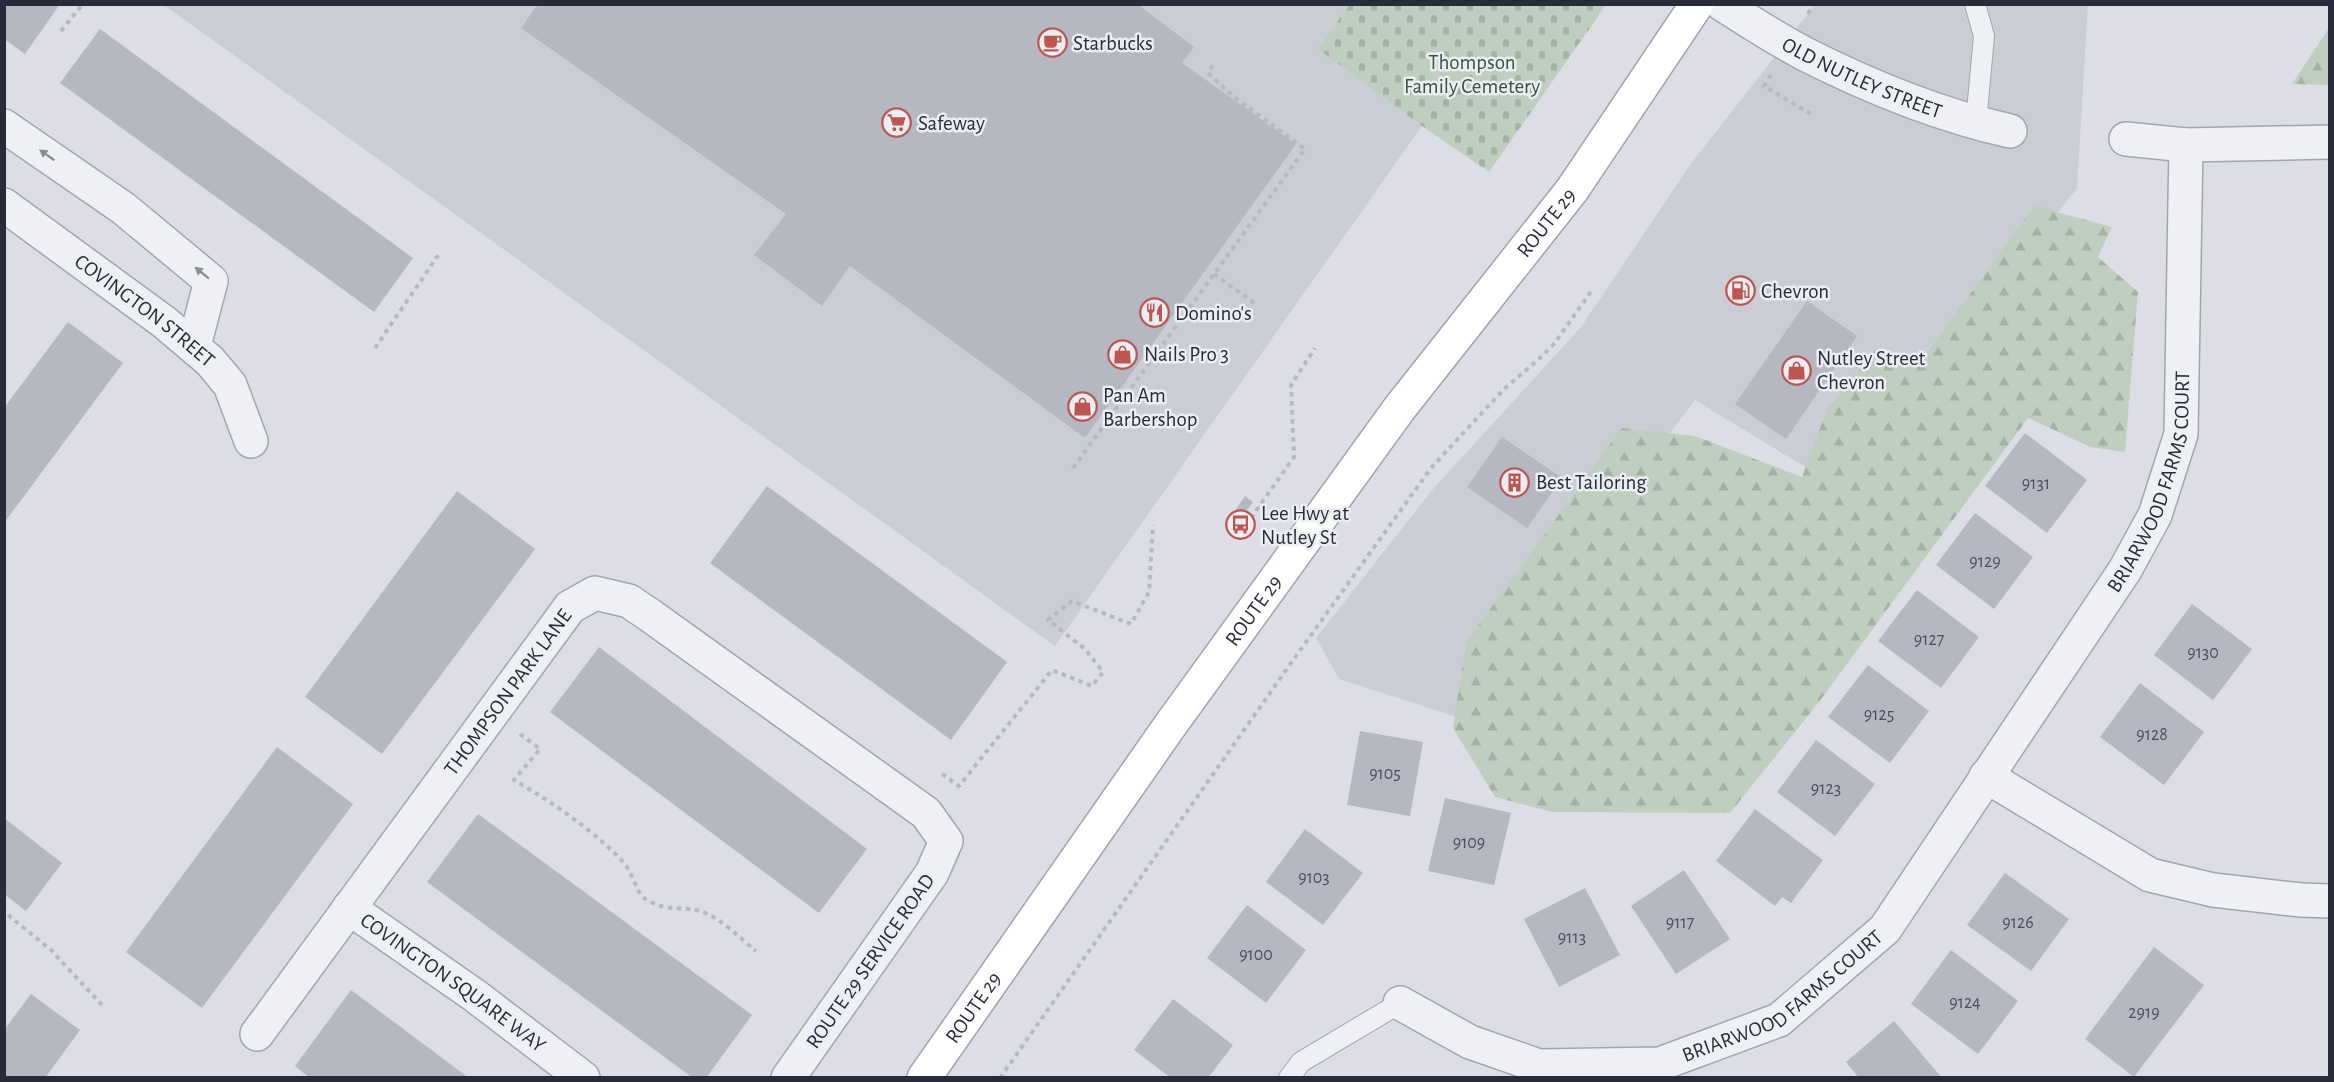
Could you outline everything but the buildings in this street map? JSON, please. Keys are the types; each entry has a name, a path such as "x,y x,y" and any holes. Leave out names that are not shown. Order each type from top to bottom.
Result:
{"main road":[{"name":"ROUTE 29","path":"924,1077 1176,717 1378,438 1572,190 1697,4"}],"street":[{"name":"OLD NUTLEY STREET","path":"1722,4 1803,53 1874,87 1976,122 2010,131"},
{"path":"4,126 123,208 212,281 194,346"},
{"path":"2126,139 2186,145 2330,142"},
{"name":"BRIARWOOD FARMS COURT","path":"1400,1003 1470,1042 1539,1066 1660,1064 1779,1020 1885,929 2125,570 2155,515 2181,434 2186,145"},
{"name":"COVINGTON STREET","path":"4,206 194,346 230,385 250,441"},
{"name":"THOMPSON PARK LANE","path":"257,1034 570,607 595,593 629,601 926,813 945,840"},
{"path":"1986,776 2150,875 2213,890 2315,900"},
{"name":"ROUTE 29 SERVICE ROAD","path":"788,1077 932,873 945,840"},
{"name":"COVINGTON SQUARE WAY","path":"349,908 474,995 583,1077"}],"lane":[{"path":"1975,4 1984,36 1976,122"},
{"path":"1289,1077 1301,1062 1400,1003"}],"path":[{"path":"61,31 83,4"},
{"path":"1073,468 1305,149 1234,97 1208,73 1213,65"},
{"path":"375,348 439,254"},
{"path":"1213,274 1257,304"},
{"path":"1000,1077 1431,468 1504,389 1539,360 1554,344 1592,290"},
{"path":"1251,518 1294,457 1291,385 1315,348"},
{"path":"942,774 959,786 1052,670 1092,686 1103,672 1085,649 1048,620 1072,601 1131,624 1149,592 1153,525"},
{"path":"492,714 540,749 514,780 607,846 626,864 645,899 668,909 701,912 727,927 756,951"},
{"path":"8,915 51,950 103,1006"}],"shaded area":[{"path":"164,5 1349,5 1319,49 1422,126 1055,646"},
{"path":"1815,5 2088,5 2077,188 1843,490 1695,400 1457,717 1339,679 1316,638 1433,489 1581,327 1690,165"}],"green space":[{"name":"Thompson Family Cemetery","path":"1349,5 1606,5 1489,172 1318,49"},
{"path":"2329,28 2329,85 2292,84"},
{"path":"2034,206 2112,227 2098,257 2138,292 2125,452 2090,447 2028,418 1819,702 1730,813 1552,812 1495,797 1453,728 1466,642 1622,428 1695,436 1802,477 1827,409 1876,349 1917,367"}],"place":[{"name":"Starbucks","path":"1052,43"},
{"name":"Safeway","path":"897,123"},
{"name":"Chevron","path":"1740,291"},
{"name":"Domino's","path":"1154,313"},
{"name":"Nails Pro 3","path":"1123,354"},
{"name":"Nutley Street Chevron","path":"1796,370"},
{"name":"Pan Am Barbershop","path":"1082,407"},
{"name":"Best Tailoring","path":"1515,482"},
{"name":"Lee Hwy at Nutley St","path":"1240,525"}]}
